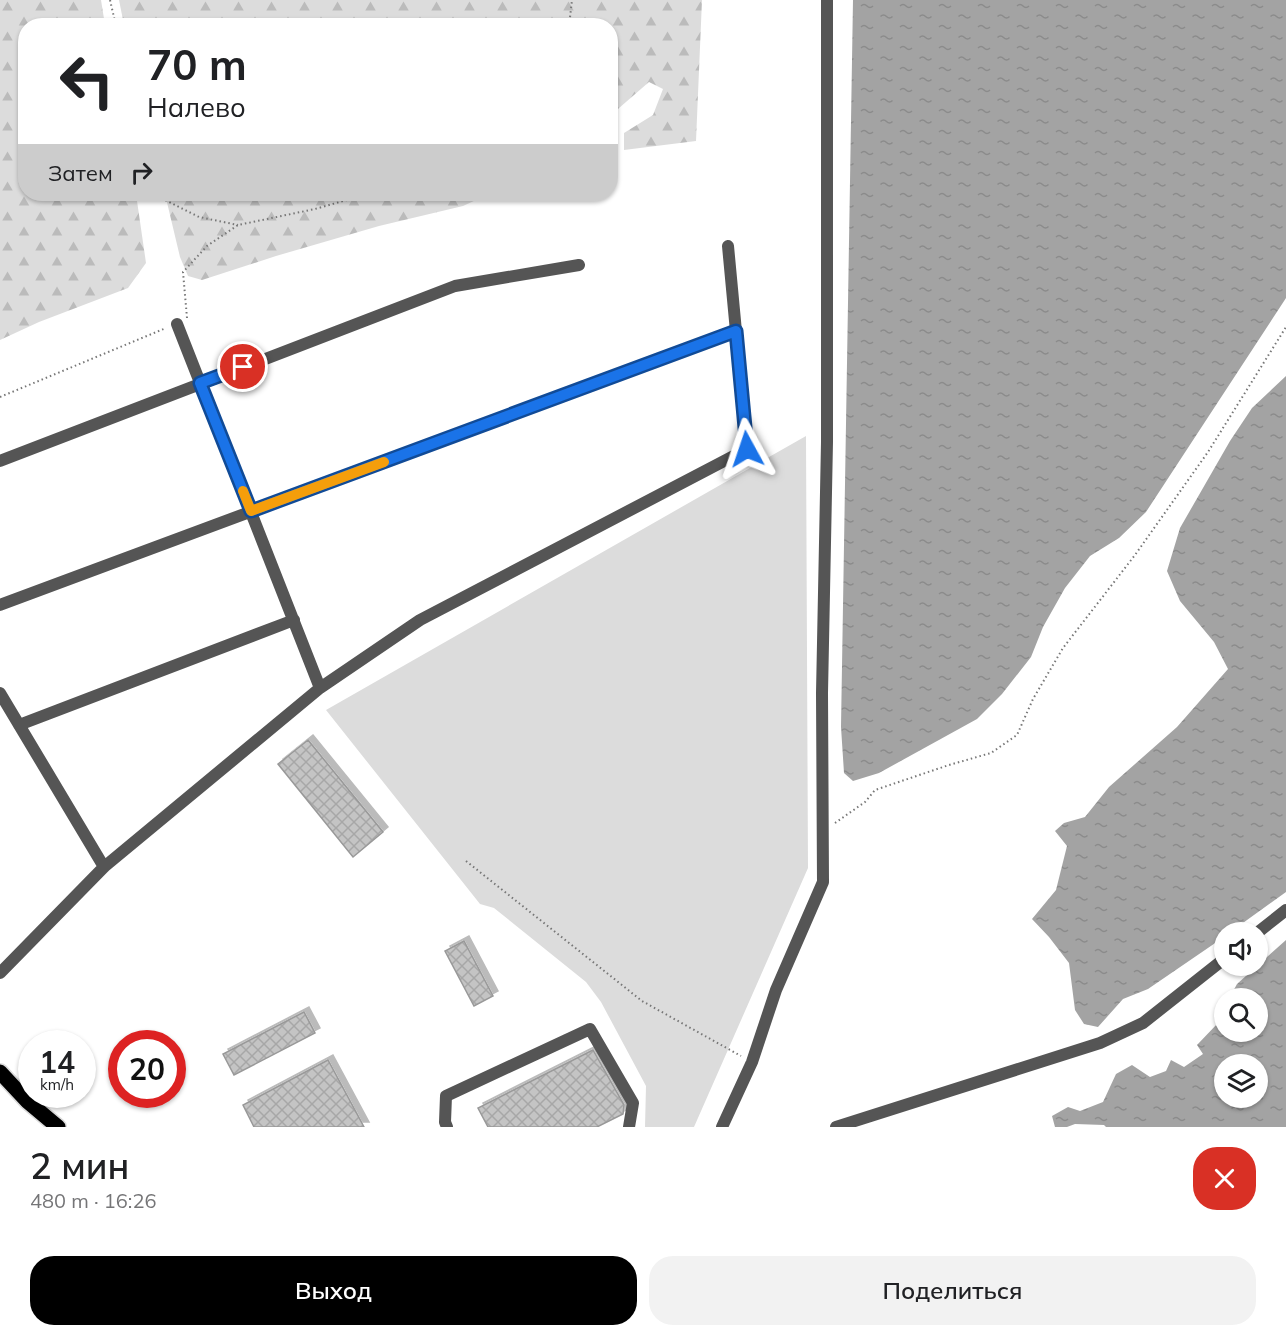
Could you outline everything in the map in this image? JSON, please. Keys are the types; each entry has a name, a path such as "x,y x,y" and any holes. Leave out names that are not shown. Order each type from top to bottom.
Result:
{"main road":[{"path":"0,1072 27,1101 58,1127"}],"street":[{"path":"722,1127 752,1062 776,990 823,882 822,693 827,442 827,0"},
{"path":"0,973 104,867 320,688 420,620 747,449 728,246"},
{"path":"0,461 454,286 579,265"},
{"path":"177,324 320,688"},
{"path":"0,605 736,331"},
{"path":"19,725 294,620"},
{"path":"0,693 104,867"},
{"path":"1268,924 1286,910"},
{"path":"836,1127 1100,1043 1143,1023 1214,967"},
{"path":"447,1127 445,1122 446,1096 590,1029 633,1103 629,1127"}],"path":[{"path":"110,0 114,18"},
{"path":"570,18 572,0"},
{"path":"167,201 200,217 238,225"},
{"path":"0,397 187,319 183,272 207,246 238,225 343,201"},
{"path":"823,832 865,802 875,790 991,753 1017,735 1033,699 1063,648 1135,555 1208,452 1286,327"},
{"path":"465,861 642,1001 752,1062"}],"green space":[{"path":"0,0 101,0 104,18 18,18 18,201 137,201 146,263 128,288 39,322 0,340"},
{"path":"119,0 702,0 696,141 624,150 624,133 653,115 663,89 649,82 618,109 618,18 123,18"},
{"path":"167,201 474,201 463,206 379,226 202,280 188,276 180,257"},
{"path":"806,436 808,868 694,1127 645,1127 646,1086 601,1002 586,982 494,908 480,904 326,710"}],"water":[{"path":"853,0 1286,0 1286,298 1146,512 1119,538 1090,556 1065,588 1043,627 1031,657 1002,694 977,719 879,773 853,781 844,773 841,727"},
{"path":"1286,376 1286,892 1244,922 1214,922 1214,944 1148,989 1123,999 1098,1027 1084,1024 1075,1010 1069,963 1032,919 1056,890 1067,846 1055,831 1064,823 1085,817 1109,787 1177,727 1228,669 1214,642 1180,601 1167,571 1180,528 1230,441 1252,408"},
{"path":"1286,940 1286,1127 1106,1127 1075,1124 1055,1127 1052,1116 1068,1107 1080,1111 1103,1102 1116,1074 1132,1065 1150,1077 1166,1071 1171,1060 1184,1067 1203,1054 1197,1045 1214,1027 1214,1042 1268,1042 1268,988 1235,988 1246,976 1268,976 1268,956"}],"building":[{"path":"308,740 383,832 353,857 278,764"},
{"path":"464,941 493,996 474,1006 445,951"},
{"path":"304,1012 315,1033 234,1075 223,1054"},
{"path":"593,1050 624,1105 623,1114 597,1127 488,1127 478,1108"},
{"path":"328,1060 364,1127 254,1127 243,1105"}],"slow traffic":[{"path":"243,491 251,511 384,462"}],"route":[{"path":"243,367 200,383 251,511 736,331 747,449"}]}
